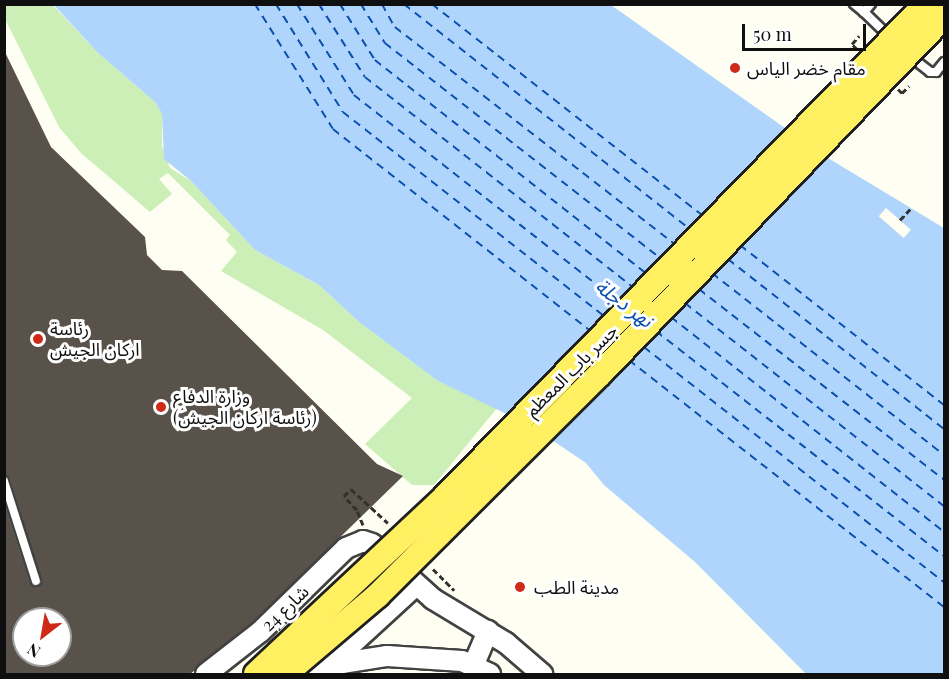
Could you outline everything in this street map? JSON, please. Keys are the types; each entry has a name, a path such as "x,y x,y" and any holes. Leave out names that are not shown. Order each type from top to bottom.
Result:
{"main road":[{"name":"جسر باب المعظم","path":"285,675 411,546 926,4"},
{"name":"جسر باب المعظم","path":"256,675 411,546 601,373 945,16"}],"street":[{"path":"363,541 372,544 415,586 488,631 542,675"},
{"name":"شارع 24","path":"206,675 261,632 346,548 363,541"},
{"path":"318,675 415,586"},
{"path":"318,675 342,663 387,656 480,671 488,631"}],"lane":[{"path":"854,4 923,69 936,72 945,62"},
{"path":"864,12 871,4"},
{"path":"4,481 36,580"}],"path":[{"path":"857,49 852,44 859,36"},
{"path":"900,220 911,208"},
{"path":"363,541 363,520 344,496 351,489 459,595"}],"green space":[{"path":"5,5 53,5 97,52 155,102 162,114 162,146 170,168 191,181 255,250 319,285 359,322 438,381 497,408 434,485 412,485 365,444 412,398 323,330 221,271 237,252 226,240 230,235 168,173 159,179 172,194 150,212 81,153 59,127 5,19"}],"water":[{"name":"نهر دجلة","path":"54,5 611,5 823,155 944,228 944,674 806,674 695,562 604,485 586,463 531,426 438,381 359,322 319,285 255,250 191,181 164,159 162,114 155,102 97,52"}],"pier":[{"path":"886,208 911,230 904,238 879,216"}],"building":[{"name":"وزارة الدفاع (رئاسة اركان الجيش)","path":"4,50 51,147 145,237 147,255 162,270 182,271 377,464 403,476 252,623 189,675 4,675 4,502 30,583 37,587 42,582 10,479 4,475"}],"ferry route":[{"path":"255,4 333,129 592,332"},
{"path":"276,4 343,112 604,316"},
{"path":"297,4 354,95 619,302"},
{"path":"319,4 365,77 634,288"},
{"path":"340,4 375,60 646,273"},
{"path":"361,4 385,43 660,258"},
{"path":"382,4 395,27 675,244"},
{"path":"404,4 691,230"},
{"path":"432,4 703,216"},
{"path":"740,245 944,405"},
{"path":"728,259 944,429"},
{"path":"712,273 944,455"},
{"path":"699,289 944,480"},
{"path":"685,303 944,506"},
{"path":"671,317 944,532"},
{"path":"656,331 944,556"},
{"path":"644,347 944,582"},
{"path":"629,360 944,607"}],"place":[{"name":"مقام خضر الياس","path":"735,68"},
{"name":"رئاسة اركان الجيش","path":"38,339"},
{"name":"وزارة الدفاع (رئاسة اركان الجيش)","path":"161,407"},
{"name":"مدينة الطب","path":"520,587"}]}
